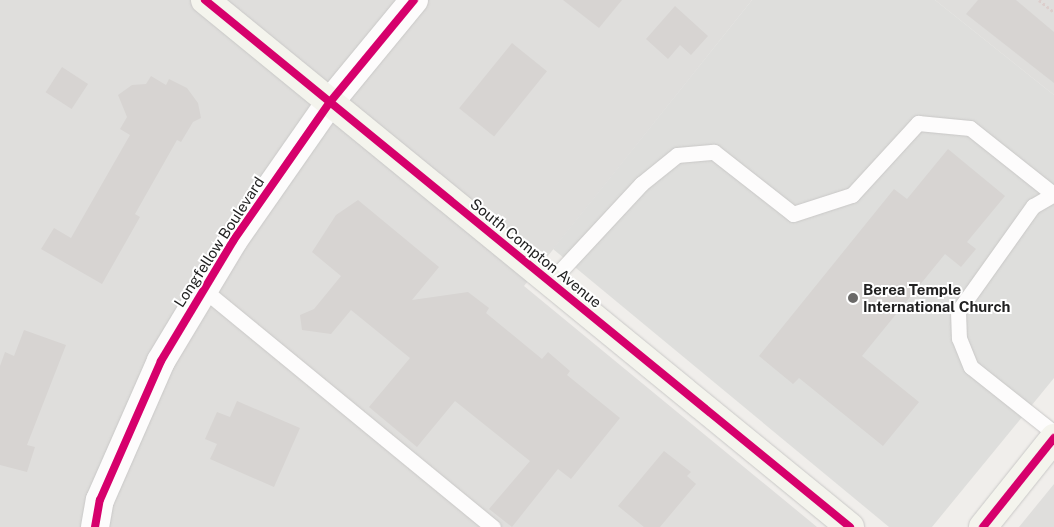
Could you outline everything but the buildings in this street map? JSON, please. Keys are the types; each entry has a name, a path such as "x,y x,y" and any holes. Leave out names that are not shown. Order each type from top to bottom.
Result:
{"main road":[{"name":"South Compton Avenue","path":"205,0 850,527"},
{"path":"983,527 1054,438"}],"street":[{"name":"Longfellow Boulevard","path":"95,527 100,500 161,361 233,240 330,102 414,0"}],"lane":[{"path":"550,282 641,184 677,155 714,152 793,214 852,195 918,123 970,128 1053,194 1032,206 958,311 959,338 971,367 1054,433"},
{"path":"204,290 493,527"}],"path":[{"path":"1039,0 1054,12"}],"shaded area":[{"path":"0,0 752,0 524,286 817,527 0,527"},
{"path":"752,0 935,0 1054,95 1054,378 932,527 889,527 553,249"},
{"path":"935,0 1054,0 1054,95"},
{"path":"1054,484 1054,527 1019,527"}],"cycle path":[{"path":"205,0 850,527"},
{"path":"95,527 100,500 161,361 233,241 330,102 414,0"},
{"path":"983,527 1054,438"}],"place":[{"name":"Berea Temple International Church","path":"853,298"}]}
